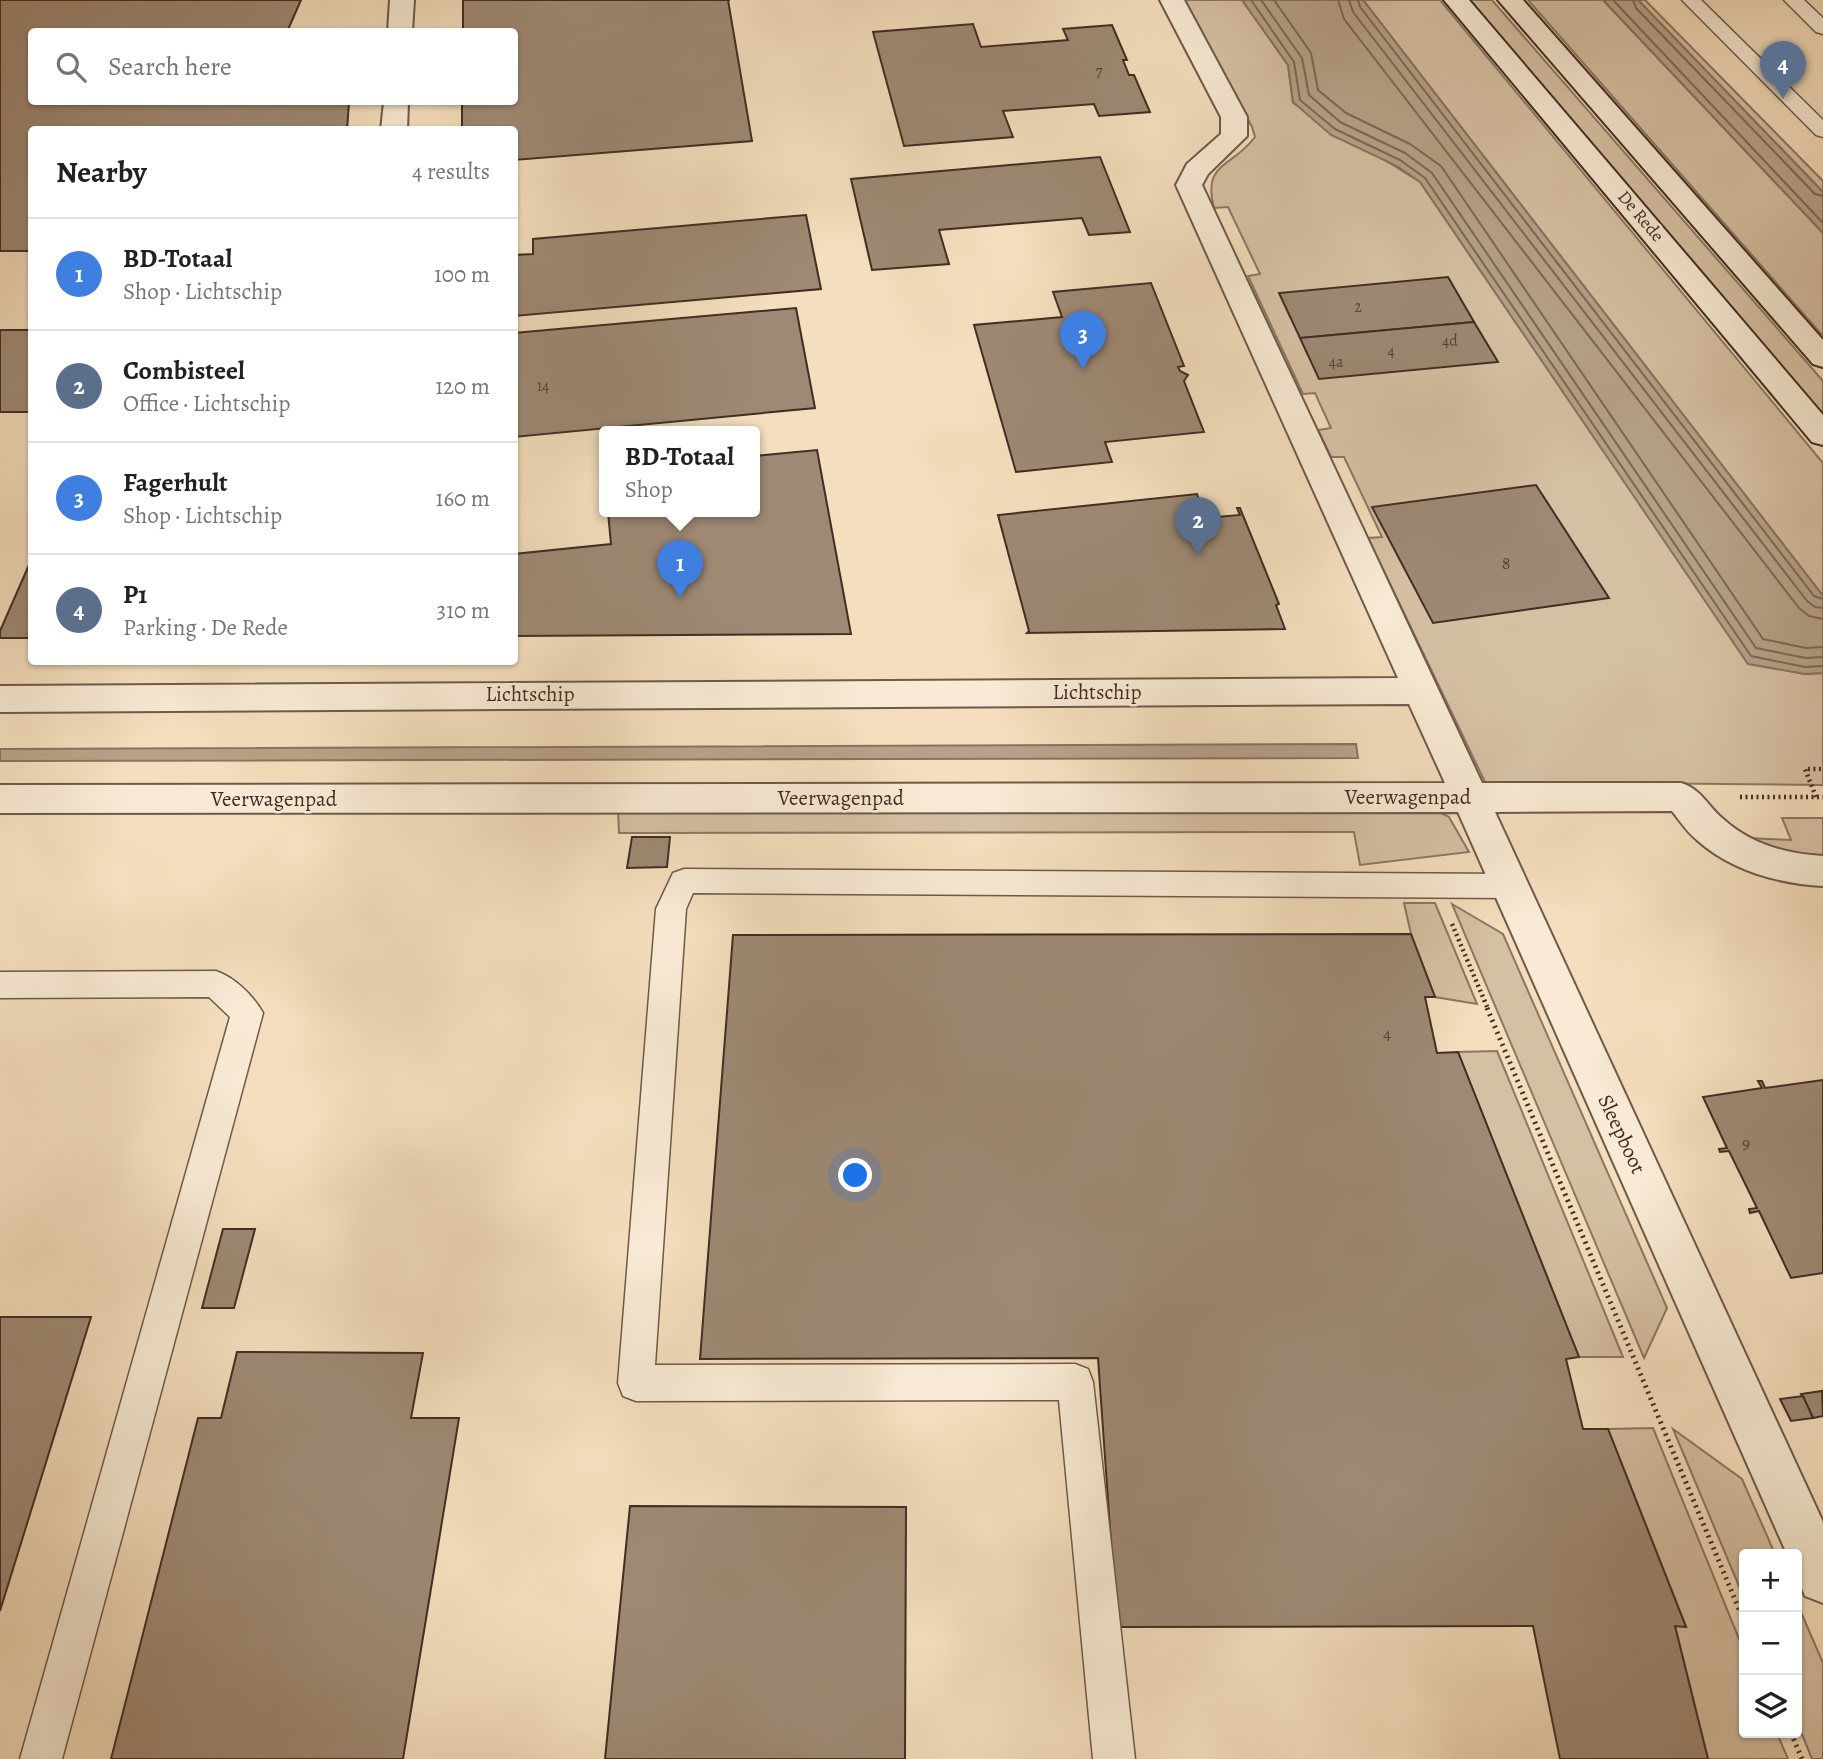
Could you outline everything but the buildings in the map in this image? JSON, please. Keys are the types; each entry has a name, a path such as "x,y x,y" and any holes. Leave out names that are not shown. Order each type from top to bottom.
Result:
{"street":[{"path":"400,28 402,0"},
{"path":"1172,0 1234,117 1234,136 1196,170 1189,185 1419,691"},
{"name":"De Rede","path":"1456,0 1823,435"},
{"path":"1510,0 1823,358"},
{"path":"394,126 396,105"},
{"name":"Lichtschip","path":"0,699 360,678 1419,691"},
{"name":"Sleepboot","path":"1419,691 1823,1578"},
{"path":"1681,797 1710,830 1747,853 1790,868 1823,871"},
{"name":"Veerwagenpad","path":"0,799 1681,797"}],"lane":[{"path":"1691,0 1823,131"},
{"path":"1793,0 1823,28"},
{"path":"1114,1759 1075,1382 636,1383 671,909 684,881 1509,886"},
{"path":"0,985 216,984 247,1013 41,1759"}],"path":[{"path":"1816,797 1805,769 1823,769"},
{"path":"1681,797 1823,797"},
{"path":"1436,885 1741,1612"},
{"path":"1793,1738 1802,1759"}],"shaded area":[{"path":"1185,0 1242,0 1288,65 1293,103 1420,182 1748,663 1805,674 1823,673 1823,785 1485,782 1368,538 1382,537 1344,457 1331,457 1318,430 1331,428 1315,393 1303,394 1248,276 1260,274 1228,207 1214,208 1211,193 1216,173 1255,137"},
{"path":"1363,0 1440,0 1823,463 1823,596"},
{"path":"1469,0 1492,0 1823,381 1823,417"},
{"path":"1528,0 1603,0 1823,233 1823,336"},
{"path":"1638,0 1645,0 1823,181 1823,192"},
{"path":"1434,809 1449,817 1469,852 1360,865 1354,832 619,833 618,810"},
{"path":"1782,818 1823,818 1823,860 1785,856 1747,838 1791,840"},
{"path":"1404,903 1435,903 1477,1004 1435,997 1411,934"},
{"path":"1452,904 1503,934 1667,1308 1644,1358"},
{"path":"1497,1051 1623,1357 1579,1357 1458,1052"},
{"path":"1653,1428 1739,1639 1739,1738 1779,1738 1788,1759 1708,1759 1675,1626 1686,1626 1608,1429"},
{"path":"1673,1429 1742,1479 1773,1549 1739,1549 1739,1586"},
{"path":"1802,1615 1823,1663 1823,1759 1812,1759 1802,1734"}],"water":[{"path":"1242,0 1363,0 1823,596 1823,673 1805,674 1748,664 1420,182 1397,166 1331,135 1293,102 1288,65"},
{"path":"1603,0 1638,0 1823,192 1823,233"},
{"path":"1356,744 1358,758 0,761 0,749"}],"place":[{"name":"P1","path":"1783,99"},
{"name":"Fagerhult","path":"1083,369"},
{"name":"Combisteel","path":"1198,555"},
{"name":"BD-Totaal","path":"680,598"}]}
